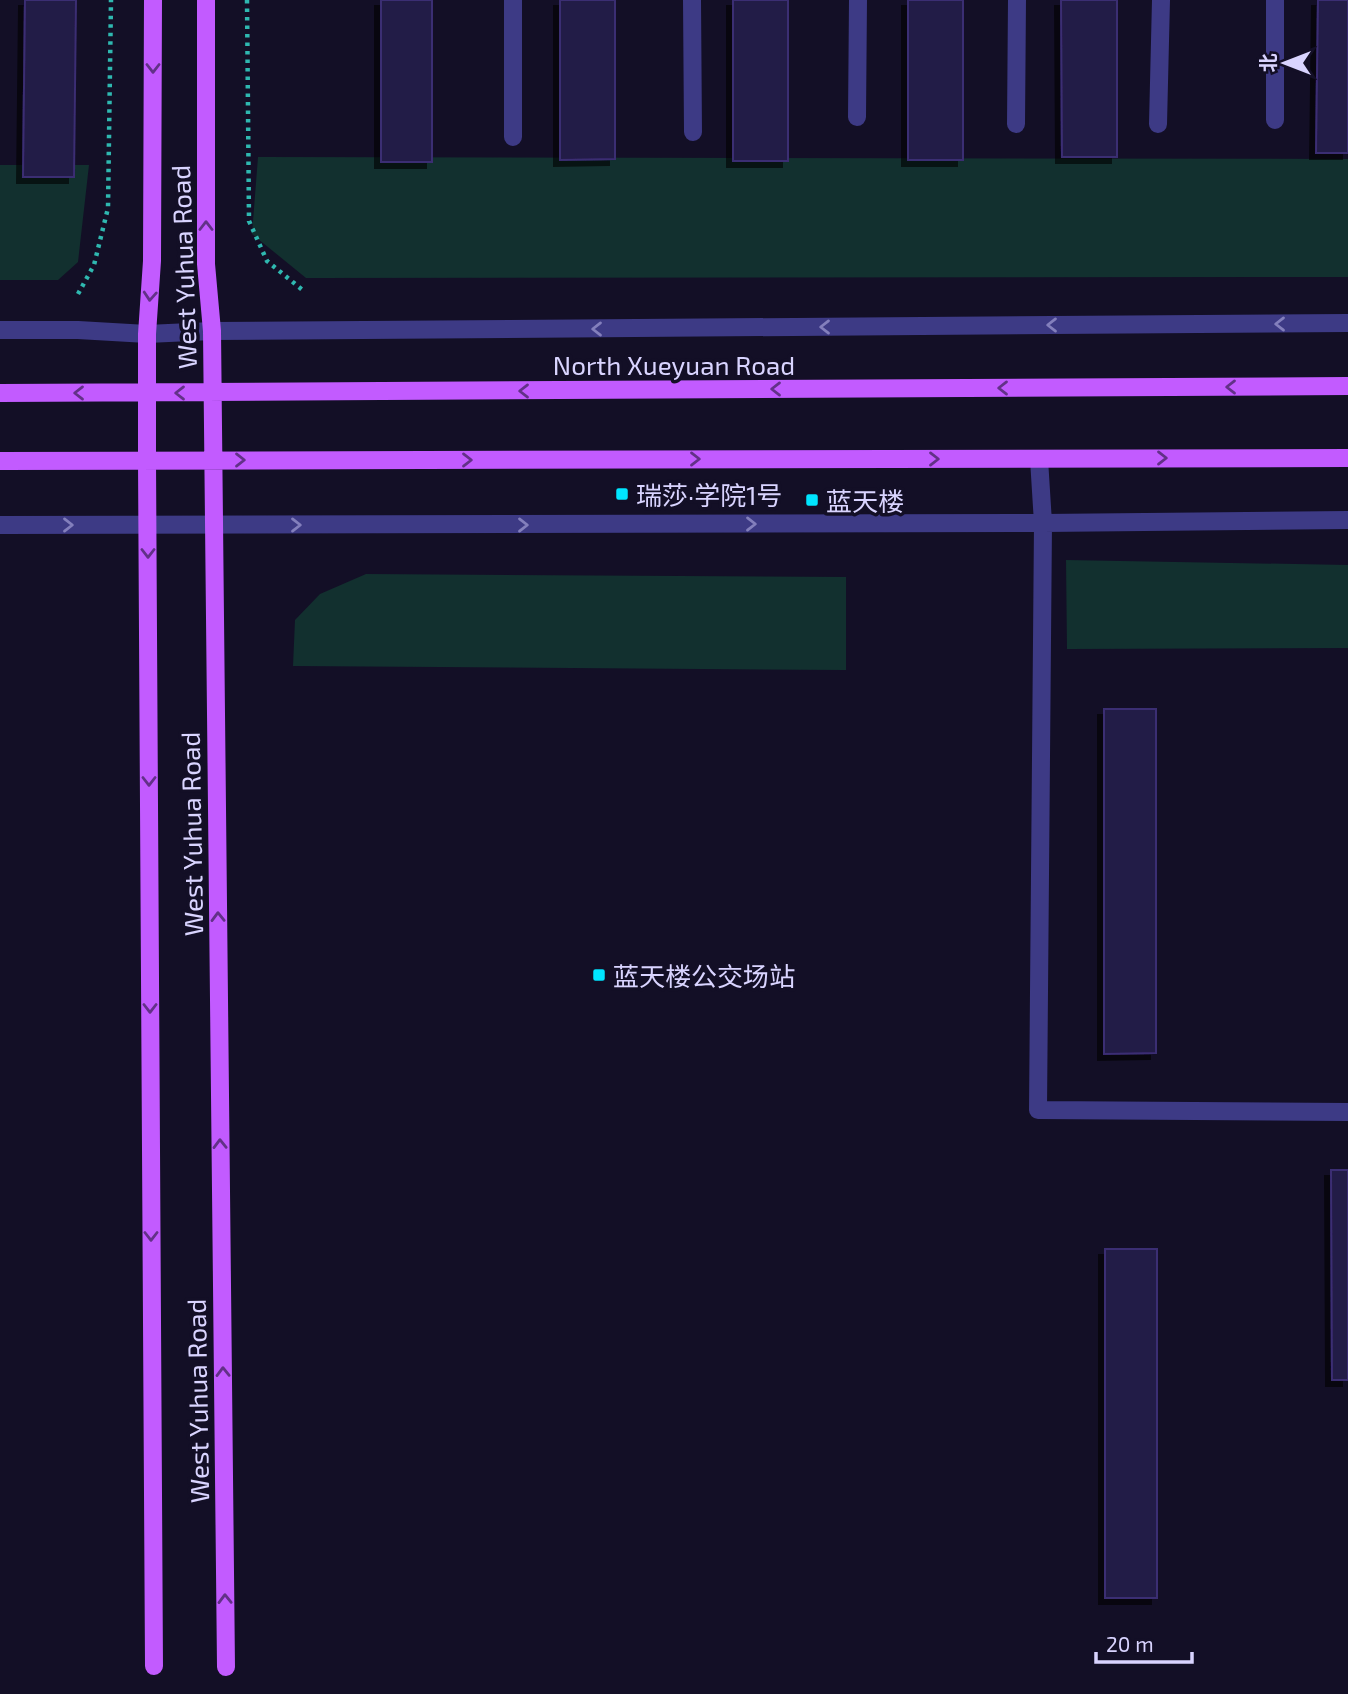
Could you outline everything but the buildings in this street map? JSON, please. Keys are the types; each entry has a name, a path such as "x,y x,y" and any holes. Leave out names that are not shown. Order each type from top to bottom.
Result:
{"main road":[{"name":"West Yuhua Road","path":"153,0 152,261 147,334 147,461 154,1666"},
{"name":"West Yuhua Road","path":"206,0 206,264 212,331 226,1667"},
{"name":"North Xueyuan Road","path":"0,393 1348,386"},
{"path":"0,461 1348,458"}],"street":[{"path":"513,0 513,137"},
{"path":"692,0 692,132"},
{"path":"857,117 858,0"},
{"path":"1016,124 1017,0"},
{"path":"1158,124 1161,0"},
{"path":"1275,0 1275,120"},
{"path":"0,330 78,330 147,334 212,331 1348,323"},
{"path":"1039,458 1043,523 1038,1110 1348,1112"},
{"path":"0,525 1348,520"}],"path":[{"path":"78,294 94,265 108,208 111,0"},
{"path":"247,0 248,221 267,261 305,292"}],"green space":[{"path":"258,157 1348,159 1348,277 306,278 252,234"},
{"path":"0,165 89,165 78,262 58,280 0,280"},
{"path":"1066,560 1348,565 1348,648 1067,649"},
{"path":"366,574 846,577 846,670 293,666 295,620 320,594"}],"place":[{"name":"瑞莎·学院1号","path":"622,494"},
{"name":"蓝天楼","path":"812,500"},
{"name":"蓝天楼公交场站","path":"599,975"}]}
